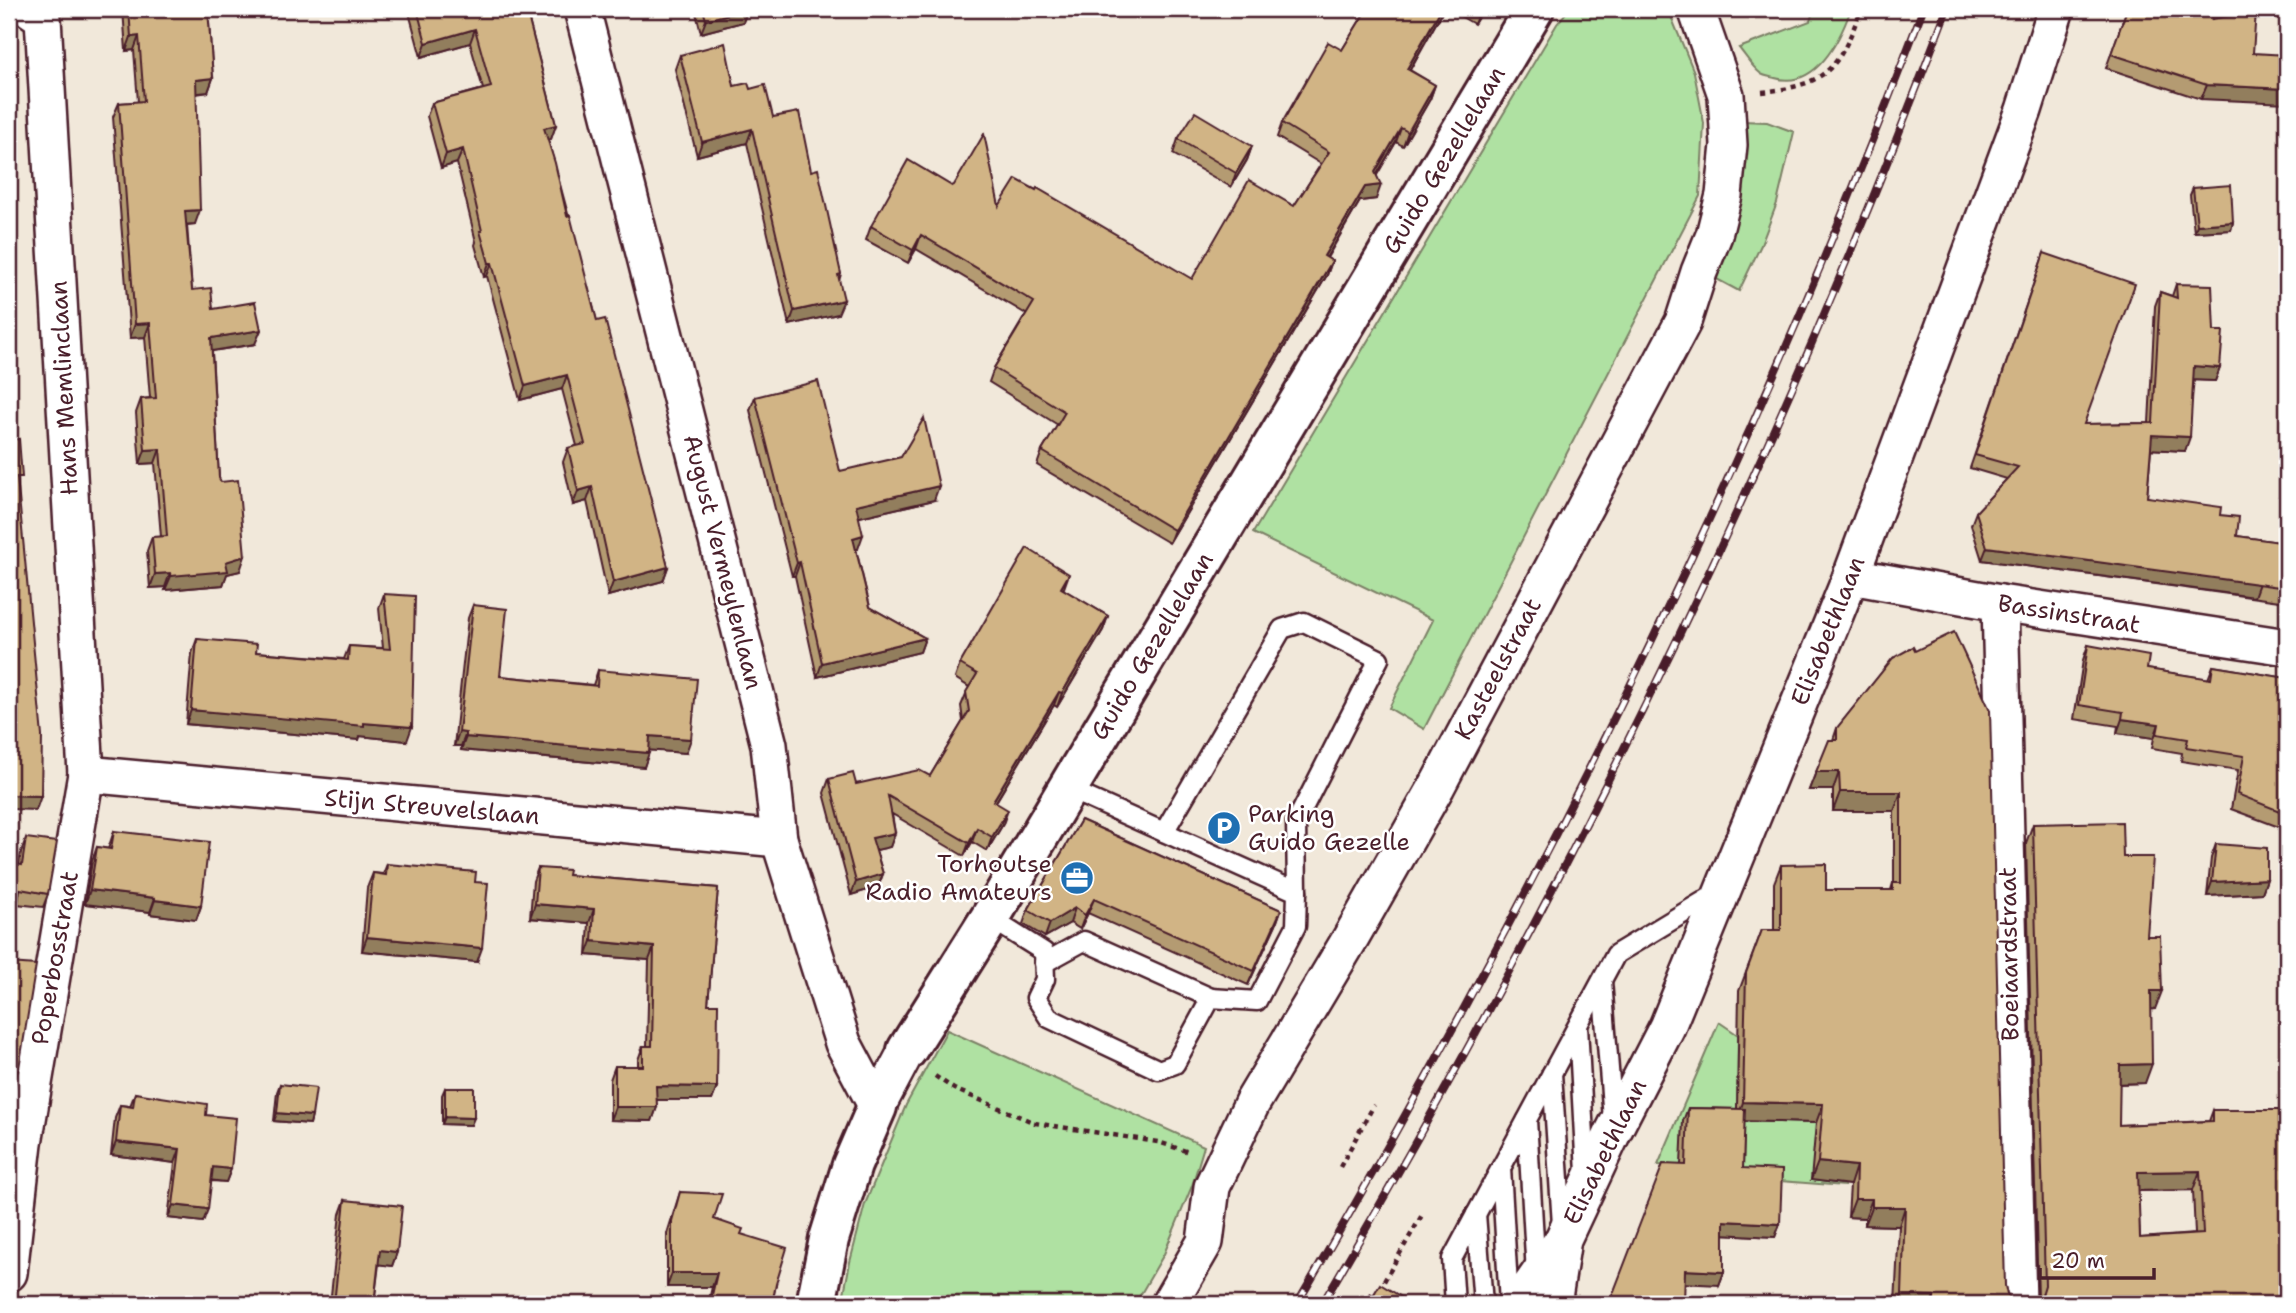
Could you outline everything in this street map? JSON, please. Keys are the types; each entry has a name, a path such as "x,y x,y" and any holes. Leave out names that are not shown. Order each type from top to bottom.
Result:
{"street":[{"name":"Hans Memlinclaan","path":"30,9 43,18 86,774"},
{"name":"August Vermeylenlaan","path":"582,9 769,746 779,839 843,1043 877,1107"},
{"name":"Guido Gezellelaan","path":"816,1304 830,1239 852,1165 877,1107 907,1050 990,918 1534,9"},
{"name":"Kasteelstraat","path":"1168,1304 1205,1242 1212,1187 1252,1103 1437,786 1683,321 1714,235 1724,195 1730,145 1726,95 1696,9"},
{"name":"Elisabethlaan","path":"1536,1296 1614,1130 1667,1027 1851,576 2024,110 2056,9"},
{"name":"Bassinstraat","path":"1851,576 2000,603 2287,646"},
{"name":"Boeiaardstraat","path":"2000,603 2018,1304"},
{"name":"Stijn Streuvelslaan","path":"86,774 779,839"},
{"name":"Poperbosstraat","path":"9,1273 17,1139 86,774"}],"lane":[{"path":"1044,963 1084,941 1211,998 1257,1001 1296,926 1296,822 1379,659 1304,622 1282,629 1164,832"},
{"path":"1066,788 1297,892"},
{"path":"1455,1304 1452,1259 1616,954 1723,890"},
{"path":"990,918 1044,952 1045,979 1036,998 1049,1018 1159,1070 1175,1064 1211,998"},
{"path":"1602,981 1614,1130"},
{"path":"1578,1026 1587,1187"},
{"path":"1552,1073 1563,1239"},
{"path":"1527,1120 1536,1296"},
{"path":"1501,1167 1509,1304"},
{"path":"1476,1214 1483,1304"}],"path":[{"path":"1726,95 1792,89 1814,81 1832,68 1848,44 1861,9"},
{"path":"907,1050 923,1069 954,1089 1035,1123 1158,1142 1223,1162"},
{"path":"1340,1167 1374,1105"},
{"path":"1386,1304 1372,1296 1422,1215"}],"green space":[{"path":"1569,9 1668,9 1694,72 1704,123 1700,196 1424,729 1389,708 1433,620 1253,533 1557,24"},
{"path":"1814,9 1851,9 1833,48 1814,70 1803,77 1790,80 1763,75 1739,48 1810,21"},
{"path":"1742,121 1767,122 1794,132 1777,203 1739,291 1711,276"},
{"path":"1719,1022 1738,1035 1737,1121 1852,1123 1845,1154 1844,1186 1780,1181 1731,1170 1658,1165"},
{"path":"947,1030 1204,1146 1192,1186 1164,1254 1135,1304 842,1304 865,1204 906,1105"}],"building":[{"path":"129,9 208,9 213,78 196,80 200,210 185,211 192,290 211,288 213,309 255,302 261,330 211,338 219,478 221,482 238,480 245,556 226,562 228,571 171,576 170,573 155,574 152,537 167,536 160,449 145,450 141,399 156,398 150,323 135,324 119,103 144,101 139,36 131,37"},
{"path":"417,9 526,9 556,125 544,128 597,321 605,319 668,567 613,582 592,487 578,491 568,448 585,444 567,375 525,386 492,263 489,263 480,231 463,149 446,154 432,103 491,87 475,29 426,43"},
{"path":"703,9 748,9 706,20"},
{"path":"1367,9 1441,9 1407,69 1435,85 1408,132 1401,128 1375,172 1381,185 1365,187 1324,256 1332,261 1174,530 1042,451 1065,412 994,368 1034,302 921,235 913,250 871,226 908,160 952,186 984,134 999,206 1016,179 1036,190 1037,188 1192,279 1249,180 1294,206 1329,152 1282,123 1328,42 1342,50"},
{"path":"2127,9 2215,9 2212,19 2256,11 2253,53 2287,55 2287,89 2207,85 2111,54"},
{"path":"725,43 734,86 748,83 750,89 765,85 773,117 799,112 811,171 818,169 841,274 838,275 844,300 794,311 752,129 702,142 680,55"},
{"path":"1195,112 1252,146 1236,173 1178,139"},
{"path":"2231,185 2233,222 2197,225 2193,188"},
{"path":"2044,253 2135,284 2084,424 2153,423 2160,292 2177,298 2176,284 2212,285 2214,331 2223,331 2220,368 2194,366 2190,437 2152,435 2147,497 2221,507 2220,515 2239,517 2237,536 2287,543 2287,588 1987,547 1976,512 2018,467 1975,455"},
{"path":"9,307 13,357 9,357"},
{"path":"818,381 840,471 901,457 924,418 939,486 856,505 863,535 853,538 870,607 925,638 822,663 800,562 797,563 755,397"},
{"path":"19,439 22,477 17,477 42,736 41,796 9,795 9,440"},
{"path":"2287,452 2287,481 2284,481"},
{"path":"1027,548 1069,574 1061,588 1108,616 993,801 1008,810 992,837 977,828 969,843 888,796 895,833 872,838 883,874 856,882 829,779 853,773 856,784 919,770 930,776 969,711 966,692 977,674 960,664"},
{"path":"384,594 415,596 412,727 364,723 364,726 191,710 197,639 257,644 256,652 348,660 349,646 390,649"},
{"path":"473,605 507,609 500,676 597,686 598,670 697,679 691,739 650,736 649,753 466,737 466,733 459,732"},
{"path":"1954,632 1990,710 2005,1286 2007,1295 2015,1303 2021,1304 1934,1304 1934,1296 1902,1295 1905,1207 1872,1207 1872,1199 1855,1199 1856,1166 1818,1162 1823,1104 1743,1102 1746,973 1762,930 1781,930 1781,865 1826,864 1826,890 1893,890 1893,883 1901,883 1901,792 1840,792 1839,772 1816,772 1829,740 1837,740 1837,728 1893,658 1913,647 1915,651"},
{"path":"2088,645 2149,656 2147,669 2211,679 2213,666 2287,678 2287,814 2237,794 2244,756 2186,747 2188,739 2157,734 2159,724 2122,719 2123,712 2079,705"},
{"path":"1081,820 1281,910 1254,971 1094,899 1085,915 1075,908 1050,923 1028,910"},
{"path":"2122,822 2123,857 2153,857 2147,936 2160,936 2162,991 2151,991 2152,1064 2120,1065 2119,1125 2213,1121 2213,1110 2287,1110 2287,1304 2029,1304 2035,1303 2042,1295 2045,1285 2033,824","holes":["2200,1171 2203,1234 2140,1238 2138,1172"]},
{"path":"114,831 209,842 201,906 90,890 97,847 111,849"},
{"path":"26,838 57,842 48,894 20,889 9,963 9,863 22,865"},
{"path":"2216,844 2267,848 2267,879 2212,882"},
{"path":"387,864 476,872 475,882 488,883 482,948 367,937 373,873 386,875"},
{"path":"538,868 569,870 568,875 718,888 708,1004 718,1004 717,1087 656,1086 657,1107 615,1107 615,1066 643,1066 643,1046 652,1046 654,947 592,941 594,909 535,904"},
{"path":"9,963 36,965 19,1068 9,1066"},
{"path":"280,1084 316,1088 312,1116 277,1113"},
{"path":"445,1088 474,1088 474,1118 445,1117"},
{"path":"135,1093 207,1104 206,1115 236,1118 231,1169 213,1167 208,1209 173,1205 180,1149 116,1142 120,1105 133,1107"},
{"path":"1688,1108 1745,1109 1743,1168 1782,1170 1780,1224 1724,1221 1724,1272 1685,1270 1684,1304 1609,1304 1663,1164 1686,1165"},
{"path":"680,1192 722,1194 714,1219 743,1229 741,1234 787,1248 772,1304 710,1304 717,1273 672,1273 672,1221"},
{"path":"345,1200 402,1206 397,1252 380,1250 374,1304 334,1304"},
{"path":"1380,1284 1413,1304 1368,1304"}],"railway":[{"path":"1297,1304 1474,990 1638,670 1715,508 1788,343 1923,9"},
{"path":"1322,1304 1499,991 1662,670 1812,343 1947,9"}],"place":[{"name":"Parking Guido Gezelle","path":"1224,828"},
{"name":"Torhoutse Radio Amateurs","path":"1077,878"}]}
